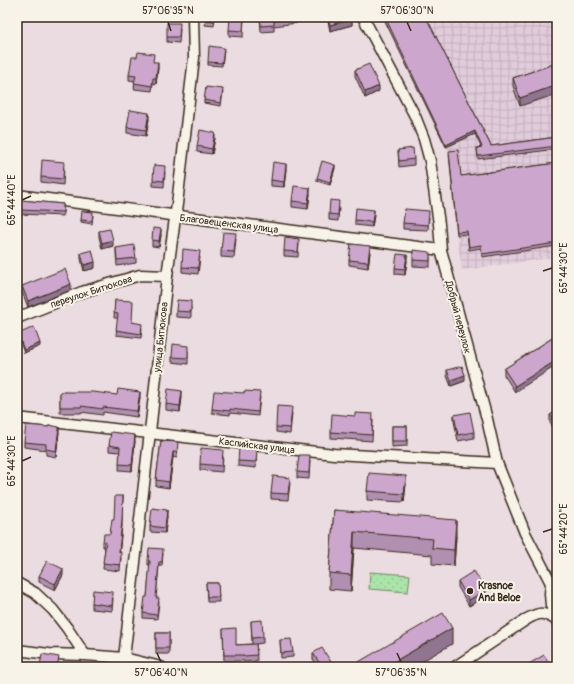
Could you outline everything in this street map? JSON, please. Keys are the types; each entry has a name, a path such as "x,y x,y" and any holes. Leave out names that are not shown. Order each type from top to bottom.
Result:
{"street":[{"name":"улица Битюкова","path":"124,658 167,276 194,58 193,17"},
{"name":"Добрый переулок","path":"363,17 415,116 424,139 430,161 439,224 441,250 497,463 525,533 551,583 551,605 556,620"},
{"name":"Благовещенская улица","path":"17,195 441,250"},
{"name":"переулок Битюкова","path":"17,318 82,292 140,275 167,276"},
{"name":"Каспийская улица","path":"17,418 334,454 497,463"},
{"path":"17,583 35,593 53,610 85,655"},
{"path":"456,667 536,614 544,613 556,620"},
{"path":"17,650 49,654 124,658 161,667"}],"shaded area":[{"path":"383,17 557,17 557,257 462,270 449,152"}],"green space":[{"path":"370,572 410,575 408,592 369,589"}],"building":[{"path":"206,17 215,17 214,21 205,20"},
{"path":"230,17 244,17 243,31 229,30"},
{"path":"260,17 297,18 274,21 274,25 261,26"},
{"path":"328,17 351,17 352,19 330,25"},
{"path":"385,17 426,17 491,146 557,137 557,146 478,156 477,148 482,147 475,131 446,145"},
{"path":"167,23 180,23 179,37 167,37"},
{"path":"209,46 224,48 222,63 208,62"},
{"path":"138,52 154,54 153,62 158,62 156,78 153,78 152,86 134,83 136,76 129,75 132,57 137,57"},
{"path":"557,63 557,85 520,98 513,78"},
{"path":"369,64 379,86 365,92 355,70"},
{"path":"206,87 223,89 221,103 204,100"},
{"path":"130,110 149,113 146,130 127,127"},
{"path":"200,130 215,133 212,149 197,146"},
{"path":"413,148 414,159 399,161 398,150"},
{"path":"458,150 461,176 557,163 557,243 482,254 481,245 469,247 467,231 457,232 449,151"},
{"path":"42,160 64,162 63,179 41,177"},
{"path":"322,161 335,165 330,182 317,178"},
{"path":"273,162 286,164 284,182 271,180"},
{"path":"154,165 165,166 164,181 153,180"},
{"path":"294,186 310,188 308,203 292,201"},
{"path":"21,200 63,204 63,212 20,210"},
{"path":"330,200 339,201 338,215 329,214"},
{"path":"356,208 374,210 372,222 355,220"},
{"path":"405,209 429,211 428,225 403,223"},
{"path":"82,211 93,212 92,221 81,220"},
{"path":"153,228 161,229 159,241 152,240"},
{"path":"110,229 113,240 102,243 99,231"},
{"path":"223,232 236,233 234,252 221,251"},
{"path":"285,237 299,239 298,252 284,251"},
{"path":"351,244 370,246 368,262 349,260"},
{"path":"134,245 136,258 117,260 116,248"},
{"path":"183,249 200,251 198,268 182,267"},
{"path":"92,250 95,262 84,265 81,253"},
{"path":"413,250 430,252 430,261 413,260"},
{"path":"397,254 407,255 405,269 395,268"},
{"path":"65,269 71,284 28,301 22,286"},
{"path":"115,300 133,301 132,322 142,324 141,334 116,330 118,314 114,313"},
{"path":"177,300 191,301 191,312 176,311"},
{"path":"34,327 40,343 24,350 18,334"},
{"path":"557,335 557,360 515,386 504,369"},
{"path":"173,344 188,346 188,358 172,357"},
{"path":"462,366 465,375 451,380 447,370"},
{"path":"118,389 140,392 137,411 103,407 103,409 81,406 60,407 60,392 93,392 117,395"},
{"path":"168,389 182,391 180,406 166,404"},
{"path":"214,391 244,393 244,391 260,392 258,412 212,409"},
{"path":"277,406 292,407 290,428 276,427"},
{"path":"557,411 557,425 550,415"},
{"path":"470,412 474,432 458,435 454,415"},
{"path":"355,413 373,414 372,435 331,432 332,414 355,416"},
{"path":"26,425 49,427 49,425 59,427 56,451 46,449 46,444 24,442"},
{"path":"392,426 407,426 407,441 392,441"},
{"path":"111,432 135,435 132,465 119,464 120,447 109,445"},
{"path":"161,441 178,442 177,452 173,452 169,482 156,480"},
{"path":"201,448 223,450 222,466 200,464"},
{"path":"239,448 257,450 256,462 238,461"},
{"path":"299,455 310,455 309,473 297,472"},
{"path":"369,473 406,476 404,494 367,491"},
{"path":"273,476 290,478 288,494 271,493"},
{"path":"115,496 123,496 119,552 121,552 120,565 103,563 106,542 103,542 104,534 110,534 112,519 114,519"},
{"path":"152,508 167,510 165,528 150,526"},
{"path":"334,510 456,520 454,550 432,548 433,539 354,532 351,575 329,573"},
{"path":"149,548 163,549 162,562 159,562 156,598 159,598 157,615 143,613 145,597 147,597 150,561 148,561"},
{"path":"47,561 63,569 55,584 39,576"},
{"path":"474,571 486,590 469,600 458,581"},
{"path":"206,583 218,583 219,597 207,597"},
{"path":"93,590 113,592 112,606 92,603"},
{"path":"443,613 452,628 385,667 350,667"},
{"path":"262,620 263,637 252,638 251,621"},
{"path":"236,628 236,645 256,644 257,655 224,655 223,629"},
{"path":"156,633 169,633 169,648 156,648"},
{"path":"291,639 293,652 281,653 280,640"},
{"path":"322,648 331,662 323,667 313,653"},
{"path":"42,654 59,657 57,667 40,666"},
{"path":"544,655 552,667 531,667 529,664"}],"place":[{"name":"Krasnoe And Beloe","path":"470,591"}]}
